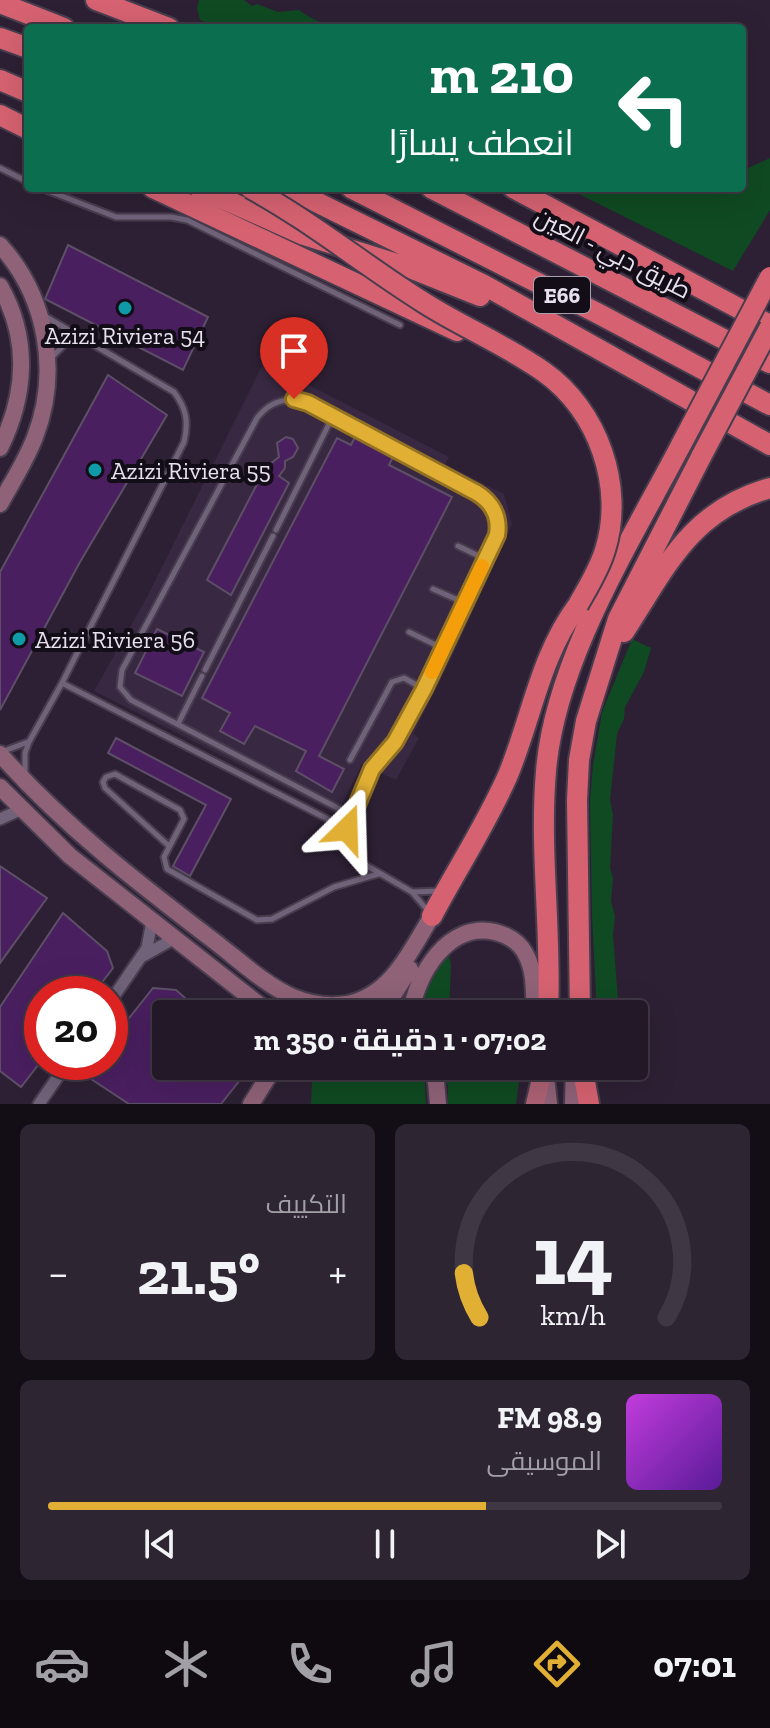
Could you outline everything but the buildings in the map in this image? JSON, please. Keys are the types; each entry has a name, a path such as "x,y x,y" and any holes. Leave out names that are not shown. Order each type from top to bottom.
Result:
{"highway":[{"path":"96,0 159,24"},
{"path":"0,3 54,24"},
{"path":"0,38 24,47"},
{"path":"0,67 24,76"},
{"path":"0,80 24,90"},
{"path":"0,103 24,112"},
{"path":"0,115 24,127"},
{"path":"161,192 488,346 515,355"},
{"path":"208,192 304,235 440,279 568,334"},
{"path":"257,192 310,223 424,302 546,372 573,399 595,435 607,468 612,504 609,534 600,563 559,633 543,670 507,777 432,916"},
{"path":"296,192 484,285 770,445"},
{"name":"E66","path":"359,192 770,405"},
{"name":"طريق دبي - العين","path":"439,192 770,363"},
{"path":"520,192 770,326 618,619 586,721 579,770 580,1000"},
{"path":"546,769 559,705 573,660 770,277"},
{"path":"604,658 671,558 692,533 714,514 739,499 770,488"},
{"path":"548,1000 545,726 557,668 578,605"},
{"path":"585,1080 589,1104"}],"main road":[{"path":"535,1104 541,1080"}],"street":[{"path":"0,245 26,282 39,313 48,364 45,401 36,433 0,504"},
{"path":"0,286 17,325 23,374 13,417 0,448"},
{"path":"0,752 30,788 118,868 271,984 304,1001 337,1005 357,1001 375,992 397,973 432,916"},
{"path":"0,787 70,856 249,1000"},
{"path":"0,819 22,809"},
{"path":"390,1000 409,971 432,916"},
{"path":"128,977 142,957 150,938 152,921"},
{"path":"414,1000 440,950 454,938 481,931 496,932 510,938 526,954 534,979 535,1000"},
{"path":"142,957 175,938"},
{"path":"39,1104 56,1080"},
{"path":"251,1104 266,1080"},
{"path":"435,1080 438,1104"},
{"path":"546,1080 549,1104"},
{"path":"573,1104 574,1080"}],"lane":[{"path":"0,168 24,180"},
{"path":"51,192 116,217 187,220 400,325"},
{"path":"30,788 24,765 29,742 184,442 187,428 187,415 174,392 39,313"},
{"path":"48,364 65,344 91,342"},
{"path":"351,815 178,724 125,694 120,687 122,670 261,413 279,401 294,399 333,416 483,497 496,514 498,528 444,649 395,742 372,769 347,829 348,846 363,865 412,892 432,916"},
{"path":"178,724 333,416"},
{"path":"458,546 485,559"},
{"path":"433,589 465,603"},
{"path":"409,632 444,649"},
{"path":"350,760 392,682 404,678 424,689"},
{"path":"62,683 347,829"},
{"path":"0,752 29,742"},
{"path":"169,846 105,788 103,782 106,777 111,774 118,776 180,810 183,822 164,857 167,869 257,920 272,919 334,887 379,874"},
{"path":"412,892 446,889"}],"shaded area":[{"path":"264,362 449,457 445,464 504,494 512,524 452,657 413,734 419,738 396,780 362,764 337,814 94,691 146,599"}],"green space":[{"path":"199,0 244,0 252,6 257,4 278,12 299,10 328,24 209,24 200,20"},
{"path":"770,158 770,210 733,271 575,192 746,192 746,169"},
{"path":"632,639 651,648 644,672 625,707 624,719 617,734 610,800 613,815 611,901 615,917 613,934 618,1000 596,1000 590,800 602,712"},
{"path":"448,952 451,964 450,1000 420,1000 428,980"},
{"path":"424,1080 426,1104 311,1104 312,1082"},
{"path":"446,1080 519,1080 516,1104 448,1104"}],"slow traffic":[{"path":"432,672 482,566"}],"place":[{"name":"Azizi Riviera 54","path":"125,308"},
{"name":"Azizi Riviera 55","path":"95,470"},
{"name":"Azizi Riviera 56","path":"19,639"}],"route":[{"path":"294,399 308,403 477,493 493,508 498,521 497,535 444,649 395,742 372,769 347,829"}]}
